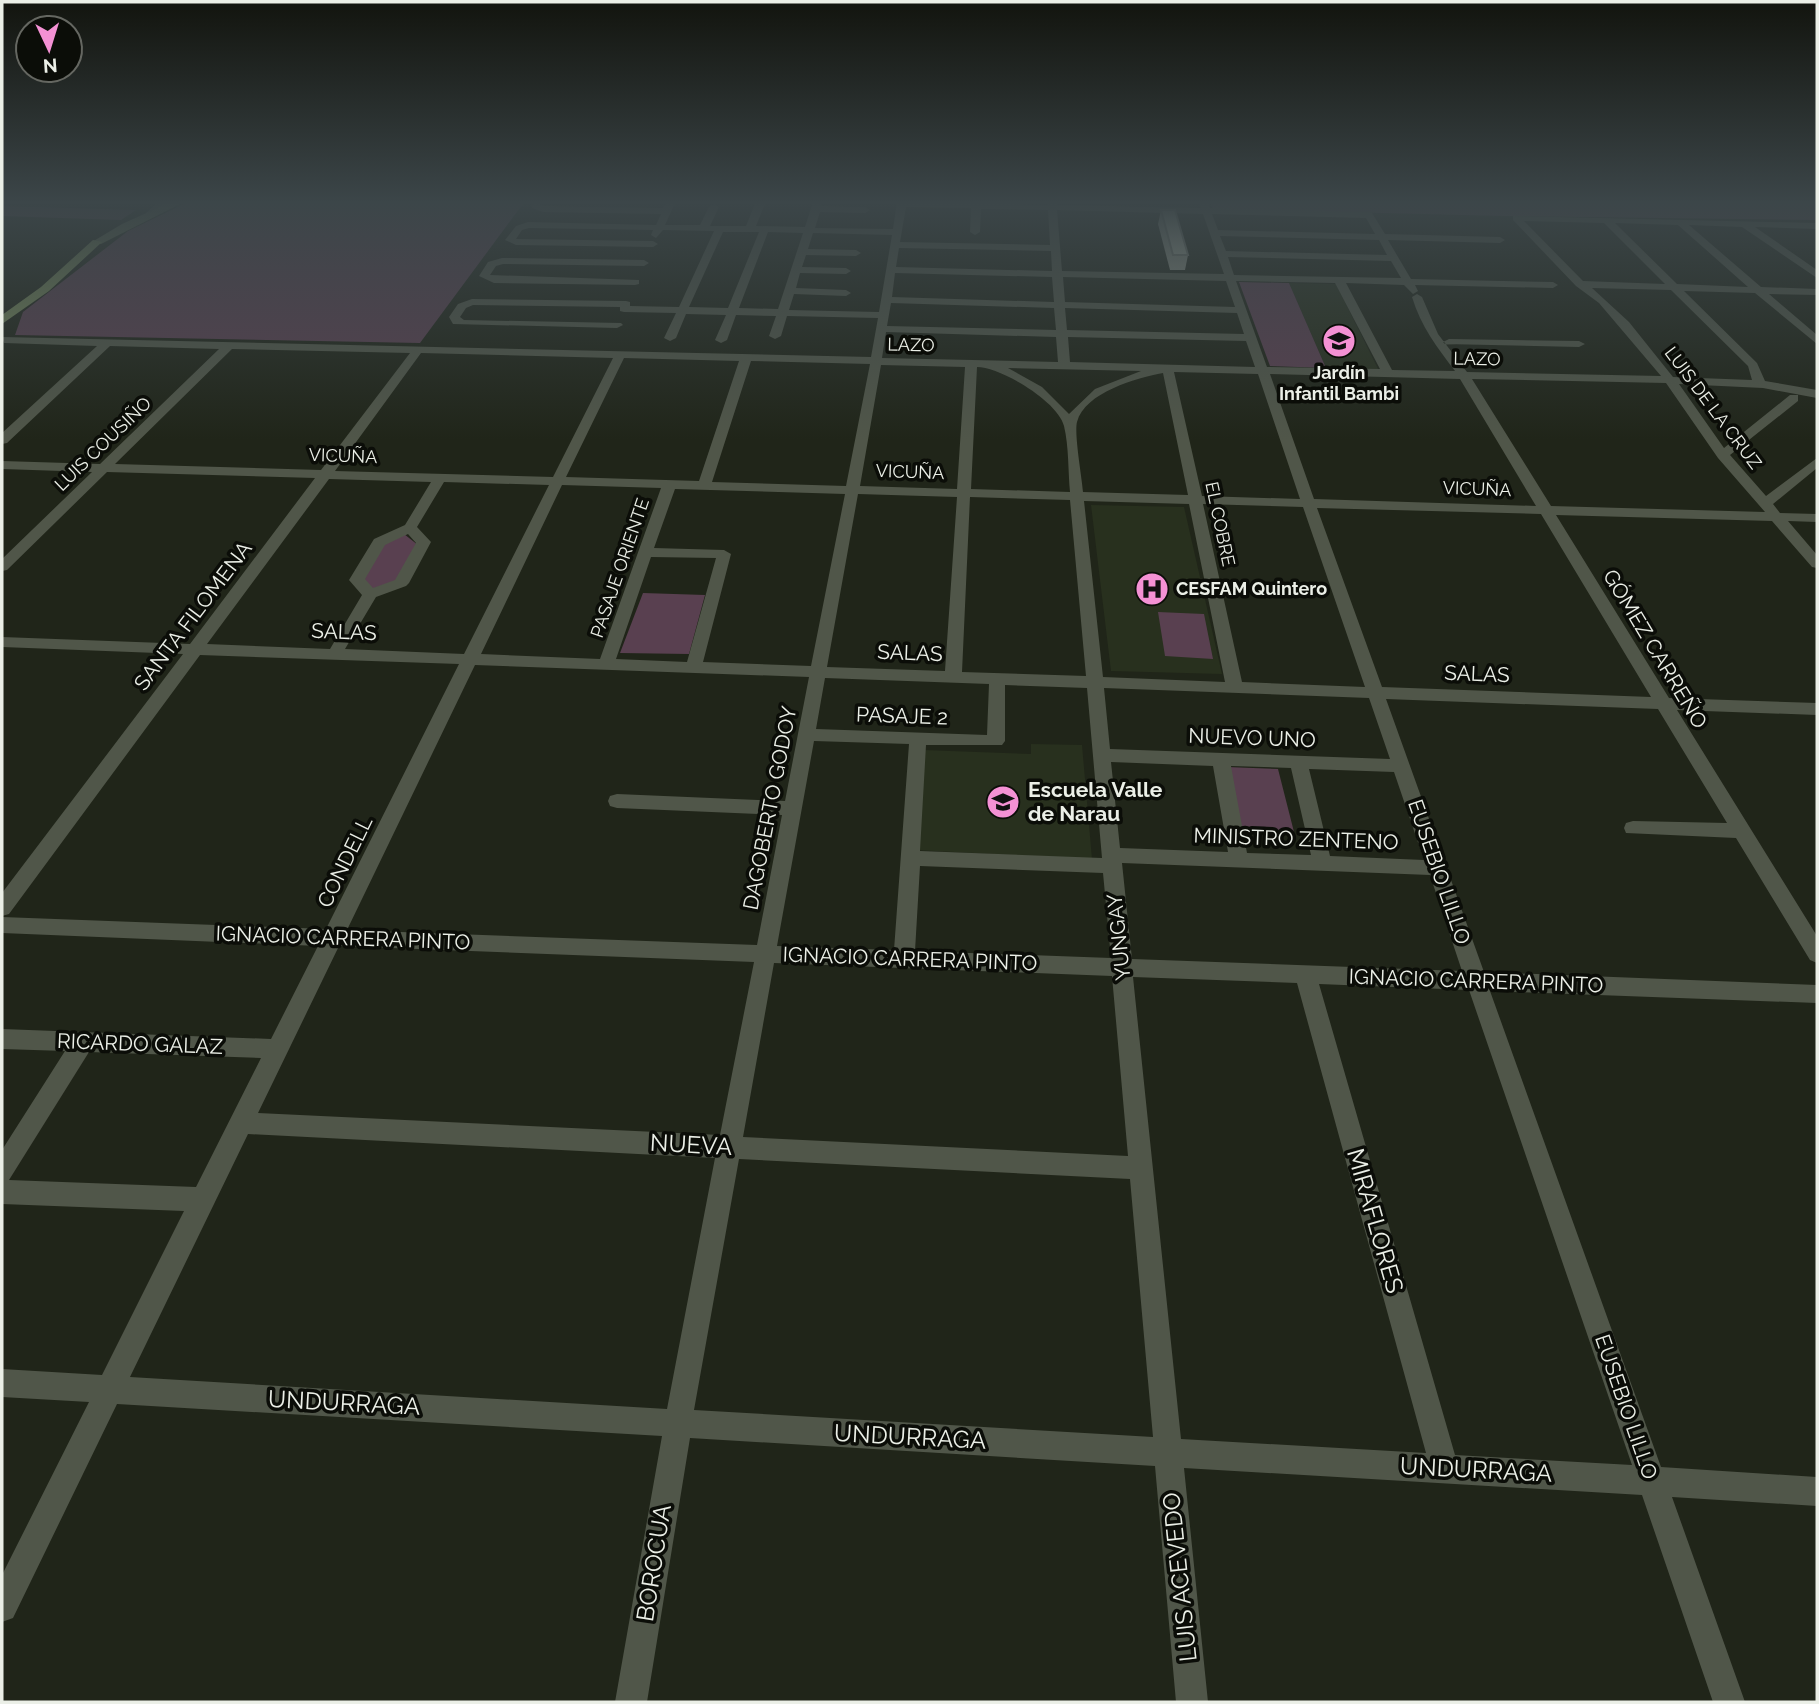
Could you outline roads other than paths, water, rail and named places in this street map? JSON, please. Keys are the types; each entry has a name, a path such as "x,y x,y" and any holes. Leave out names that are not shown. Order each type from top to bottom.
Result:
{"main road":[{"path":"2,320 10,310 48,281"}],"street":[{"path":"528,281 635,282"},
{"path":"670,338 696,281"},
{"path":"721,340 745,281"},
{"path":"775,336 792,281"},
{"name":"DAGOBERTO GODOY","path":"678,1423 889,281"},
{"path":"1057,281 1064,366"},
{"name":"EUSEBIO LILLO","path":"1231,281 1729,1702"},
{"path":"1339,281 1388,374"},
{"path":"1357,281 1553,285"},
{"name":"LUIS DE LA CRUZ","path":"1576,281 1603,301 1625,324 1671,380 1723,455 1817,564"},
{"path":"1668,281 1754,365 1759,384"},
{"path":"1748,281 1817,341"},
{"name":"CONDELL","path":"2,1607 558,481 616,342 625,306 635,282"},
{"name":"GÓMEZ CARREÑO","path":"1408,282 1417,297 1430,310 1458,358 1461,371"},
{"path":"1580,285 1817,292"},
{"path":"789,291 846,293"},
{"name":"GÓMEZ CARREÑO","path":"1417,297 1420,310 1448,358 1461,371 1817,954"},
{"path":"886,300 1241,310"},
{"path":"616,342 464,323 455,320 455,316 464,304 472,302 884,316"},
{"path":"881,329 1252,338"},
{"name":"LAZO","path":"3,341 418,350 616,342 746,359 1388,374 1461,371 1759,384 1797,388 1817,394"},
{"path":"1449,342 1579,345"},
{"path":"2,440 107,343"},
{"name":"LUIS COUSIÑO","path":"2,567 228,346"},
{"name":"SANTA FILOMENA","path":"2,908 418,350"},
{"path":"704,486 746,359"},
{"path":"953,678 971,364"},
{"path":"989,364 1037,389 1056,405 1070,423 1088,399 1107,387 1141,374 1168,369"},
{"name":"EL COBRE","path":"1168,369 1235,688"},
{"path":"1723,455 1794,398"},
{"name":"YUNGAY","path":"1070,423 1167,1452"},
{"path":"1765,504 1817,462"},
{"name":"VICUÑA","path":"2,465 1817,518"},
{"path":"370,594 357,580 379,542 410,528 440,478"},
{"name":"PASAJE ORIENTE","path":"606,665 669,485"},
{"path":"334,655 370,594 401,583 424,542 410,528"},
{"path":"646,552 724,554 693,668"},
{"name":"SALAS","path":"2,643 1817,709"},
{"name":"PASAJE 2","path":"806,735 996,741 997,679"},
{"path":"904,959 918,739"},
{"name":"NUEVO UNO","path":"1101,755 1402,766"},
{"path":"1221,760 1239,860"},
{"path":"1298,762 1322,863"},
{"path":"617,801 793,808"},
{"path":"1633,828 1742,831"},
{"name":"MINISTRO ZENTENO","path":"911,858 1239,860 1437,868"},
{"name":"IGNACIO CARRERA PINTO","path":"2,925 1817,994"},
{"name":"MIRAFLORES","path":"1305,974 1446,1469"},
{"name":"RICARDO GALAZ","path":"2,1039 278,1049"},
{"path":"2,1171 82,1042"},
{"name":"NUEVA","path":"242,1122 1140,1168"},
{"path":"2,1192 204,1200"},
{"name":"UNDURRAGA","path":"2,1383 1817,1491"},
{"name":"BOROCUA","path":"631,1702 678,1423"},
{"name":"LUIS ACEVEDO","path":"1167,1452 1192,1702"}],"place":[{"name":"Jardín Infantil Bambi","path":"1339,341"},
{"name":"CESFAM Quintero","path":"1152,589"},
{"name":"Escuela Valle de Narau","path":"1003,802"}]}
